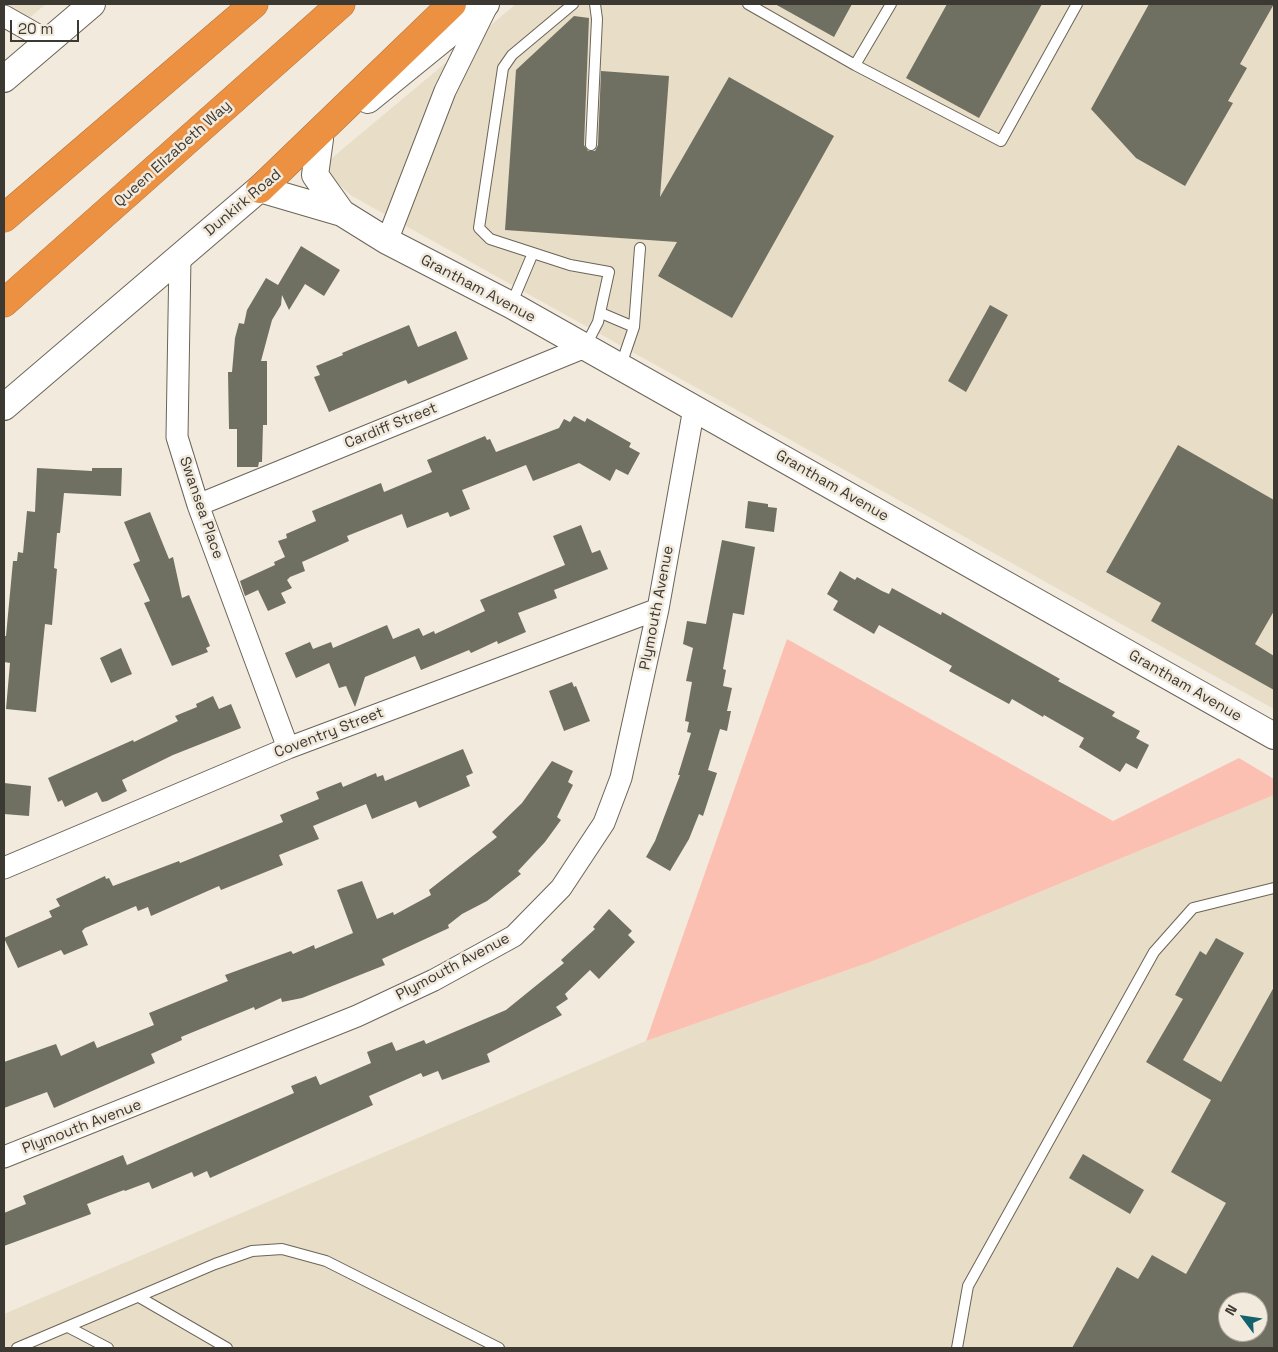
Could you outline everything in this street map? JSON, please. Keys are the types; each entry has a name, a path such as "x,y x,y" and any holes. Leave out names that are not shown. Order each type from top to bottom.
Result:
{"highway":[{"path":"4,218 254,4"},
{"name":"Queen Elizabeth Way","path":"4,304 341,4"},
{"path":"260,188 326,129 452,4"}],"street":[{"path":"4,78 92,4"},
{"path":"326,129 487,4"},
{"path":"387,241 445,92 487,4"},
{"path":"4,16 48,41"},
{"name":"Grantham Avenue","path":"326,129 315,175 342,214"},
{"name":"Grantham Avenue","path":"260,188 342,214 387,241 511,305 1274,736"},
{"name":"Dunkirk Road","path":"4,407 260,188"},
{"name":"Swansea Place","path":"180,257 177,437 198,505 288,748"},
{"name":"Cardiff Street","path":"198,505 585,347"},
{"name":"Plymouth Avenue","path":"4,1157 357,1016 434,980 514,936 561,888 604,823 622,778 658,609 694,408"},
{"name":"Coventry Street","path":"4,868 288,748 658,609"}],"lane":[{"path":"573,4 512,54 503,68 479,228 490,239 570,265 609,272 598,322 585,347"},
{"path":"591,145 596,4"},
{"path":"748,4 855,65 1001,141 1077,4"},
{"path":"855,65 890,4"},
{"path":"621,367 634,327 640,248"},
{"path":"511,305 533,253"},
{"path":"600,313 634,327"},
{"path":"957,1348 968,1286 1154,952 1193,908 1274,888"},
{"path":"17,1348 139,1296 252,1251 282,1249 326,1262 499,1348"},
{"path":"139,1296 227,1348"},
{"path":"68,1327 108,1348"}],"shaded area":[{"path":"4,4 46,4 29,18"},
{"path":"516,4 1274,4 1274,709 352,196 320,168"},
{"path":"787,639 1113,821 1239,758 1274,779 1274,795 873,961 646,1041"},
{"path":"1274,795 1274,1348 4,1348 4,1314 646,1041 873,961"}],"building":[{"path":"775,4 852,4 834,37"},
{"path":"947,4 1042,4 979,118 906,78"},
{"path":"1149,4 1274,4 1240,64 1247,68 1228,101 1233,103 1185,186 1136,158 1091,109"},
{"path":"574,16 589,18 584,145 588,151 595,151 598,145 601,71 669,76 660,197 729,77 834,136 732,318 658,276 677,242 505,230 516,70"},
{"path":"301,246 340,270 324,296 305,284 289,310 282,295 281,305 272,320 261,361 267,361 267,425 263,425 262,462 259,462 258,467 237,467 237,429 229,429 228,372 232,372 235,338 239,323 244,324 247,310 266,278 278,285"},
{"path":"990,305 1008,315 966,392 948,381"},
{"path":"409,325 418,347 456,331 468,359 408,384 406,380 398,383 329,412 314,377 320,375 316,366"},
{"path":"574,416 585,422 587,418 631,443 629,447 640,453 628,475 616,469 610,481 579,463 533,481 526,465 462,490 470,509 450,517 448,512 407,528 402,514 347,536 349,541 302,562 305,571 290,577 287,580 292,588 281,593 286,603 268,611 258,590 245,596 240,581 275,565 274,562 285,557 278,541 287,538 286,534 316,521 312,511 381,483 384,492 432,472 427,460 485,436 487,440 490,439 496,452 559,428 564,419 570,422"},
{"path":"1178,445 1274,500 1274,611 1255,644 1274,656 1274,690 1151,621 1161,603 1106,572"},
{"path":"37,468 92,471 92,468 122,468 121,496 64,493 60,533 57,533 54,568 57,569 52,625 45,624 36,712 6,709 10,663 4,662 4,636 6,636 13,561 17,561 18,552 23,553 27,511 35,512"},
{"path":"748,501 768,504 768,507 777,508 774,532 745,528"},
{"path":"150,512 169,559 173,557 182,598 189,595 210,646 206,648 208,652 172,666 144,603 150,601 133,564 140,561 124,522"},
{"path":"581,525 592,553 600,550 608,569 554,590 557,598 518,613 526,632 498,644 497,641 471,653 469,650 421,670 415,656 365,677 355,707 346,686 339,688 329,663 296,678 285,653 310,642 313,649 331,642 333,648 387,625 393,639 419,628 423,636 434,631 435,634 485,611 480,600 565,565 553,536"},
{"path":"722,540 755,547 744,615 733,613 723,669 726,670 723,686 732,688 727,711 731,711 727,731 720,729 708,770 717,773 703,816 699,814 689,839 670,871 646,857 655,841 680,775 678,775 691,733 687,732 689,722 685,721 692,682 686,681 693,648 683,644 687,621 706,624"},
{"path":"840,571 855,580 857,577 889,594 892,588 941,615 942,612 1060,679 1058,681 1115,712 1112,716 1140,731 1136,738 1149,745 1137,769 1126,763 1120,772 1079,747 1084,738 1044,715 1043,717 1012,699 1009,704 949,671 952,666 879,625 874,634 833,610 838,601 827,594"},
{"path":"121,648 132,674 111,683 100,658"},
{"path":"572,682 574,687 576,686 590,721 564,731 549,691"},
{"path":"213,696 219,709 231,704 241,728 173,755 122,780 127,791 107,801 102,802 97,792 65,807 62,800 58,802 48,778 133,740 134,742 178,721 175,716 197,707 196,704"},
{"path":"463,749 473,773 466,776 470,786 419,808 416,801 372,819 366,804 313,826 319,839 279,855 283,865 221,890 219,886 151,916 148,907 138,911 136,906 85,928 82,931 88,945 64,955 61,950 18,968 4,938 52,917 49,911 60,906 56,899 105,876 106,879 109,878 113,886 179,861 180,863 283,822 280,815 319,799 316,792 341,782 343,787 376,773 377,777 383,775 385,781"},
{"path":"552,761 573,771 568,782 573,785 557,817 561,820 545,842 518,871 521,874 487,901 462,914 448,925 449,928 382,959 385,965 302,998 282,1002 281,998 255,1010 254,1007 181,1037 182,1040 151,1054 155,1063 54,1108 47,1092 4,1108 4,1062 56,1044 61,1056 94,1041 97,1048 154,1025 149,1013 228,981 225,975 291,951 293,954 314,945 315,949 353,933 337,890 362,881 377,919 393,912 394,915 431,895 429,890 497,837 492,832 522,803"},
{"path":"4,783 31,786 29,816 4,814"},
{"path":"609,909 632,931 628,935 635,942 599,979 590,970 565,994 568,999 556,1007 562,1015 487,1054 490,1062 442,1080 438,1071 423,1077 421,1073 369,1096 373,1105 210,1178 207,1171 194,1177 192,1172 152,1189 149,1182 124,1190 87,1204 91,1214 4,1246 4,1213 26,1204 23,1196 123,1155 127,1165 294,1093 291,1086 316,1076 320,1085 371,1063 367,1052 392,1042 396,1051 424,1040 426,1044 506,1010 564,963 561,960 595,929 593,927"},
{"path":"1216,938 1244,953 1183,1060 1221,1082 1274,987 1274,1348 1072,1348 1117,1267 1138,1279 1152,1255 1186,1274 1226,1203 1171,1172 1211,1100 1146,1062 1183,999 1175,995 1200,951 1206,955"},
{"path":"1083,1154 1144,1190 1130,1214 1069,1178"}]}
